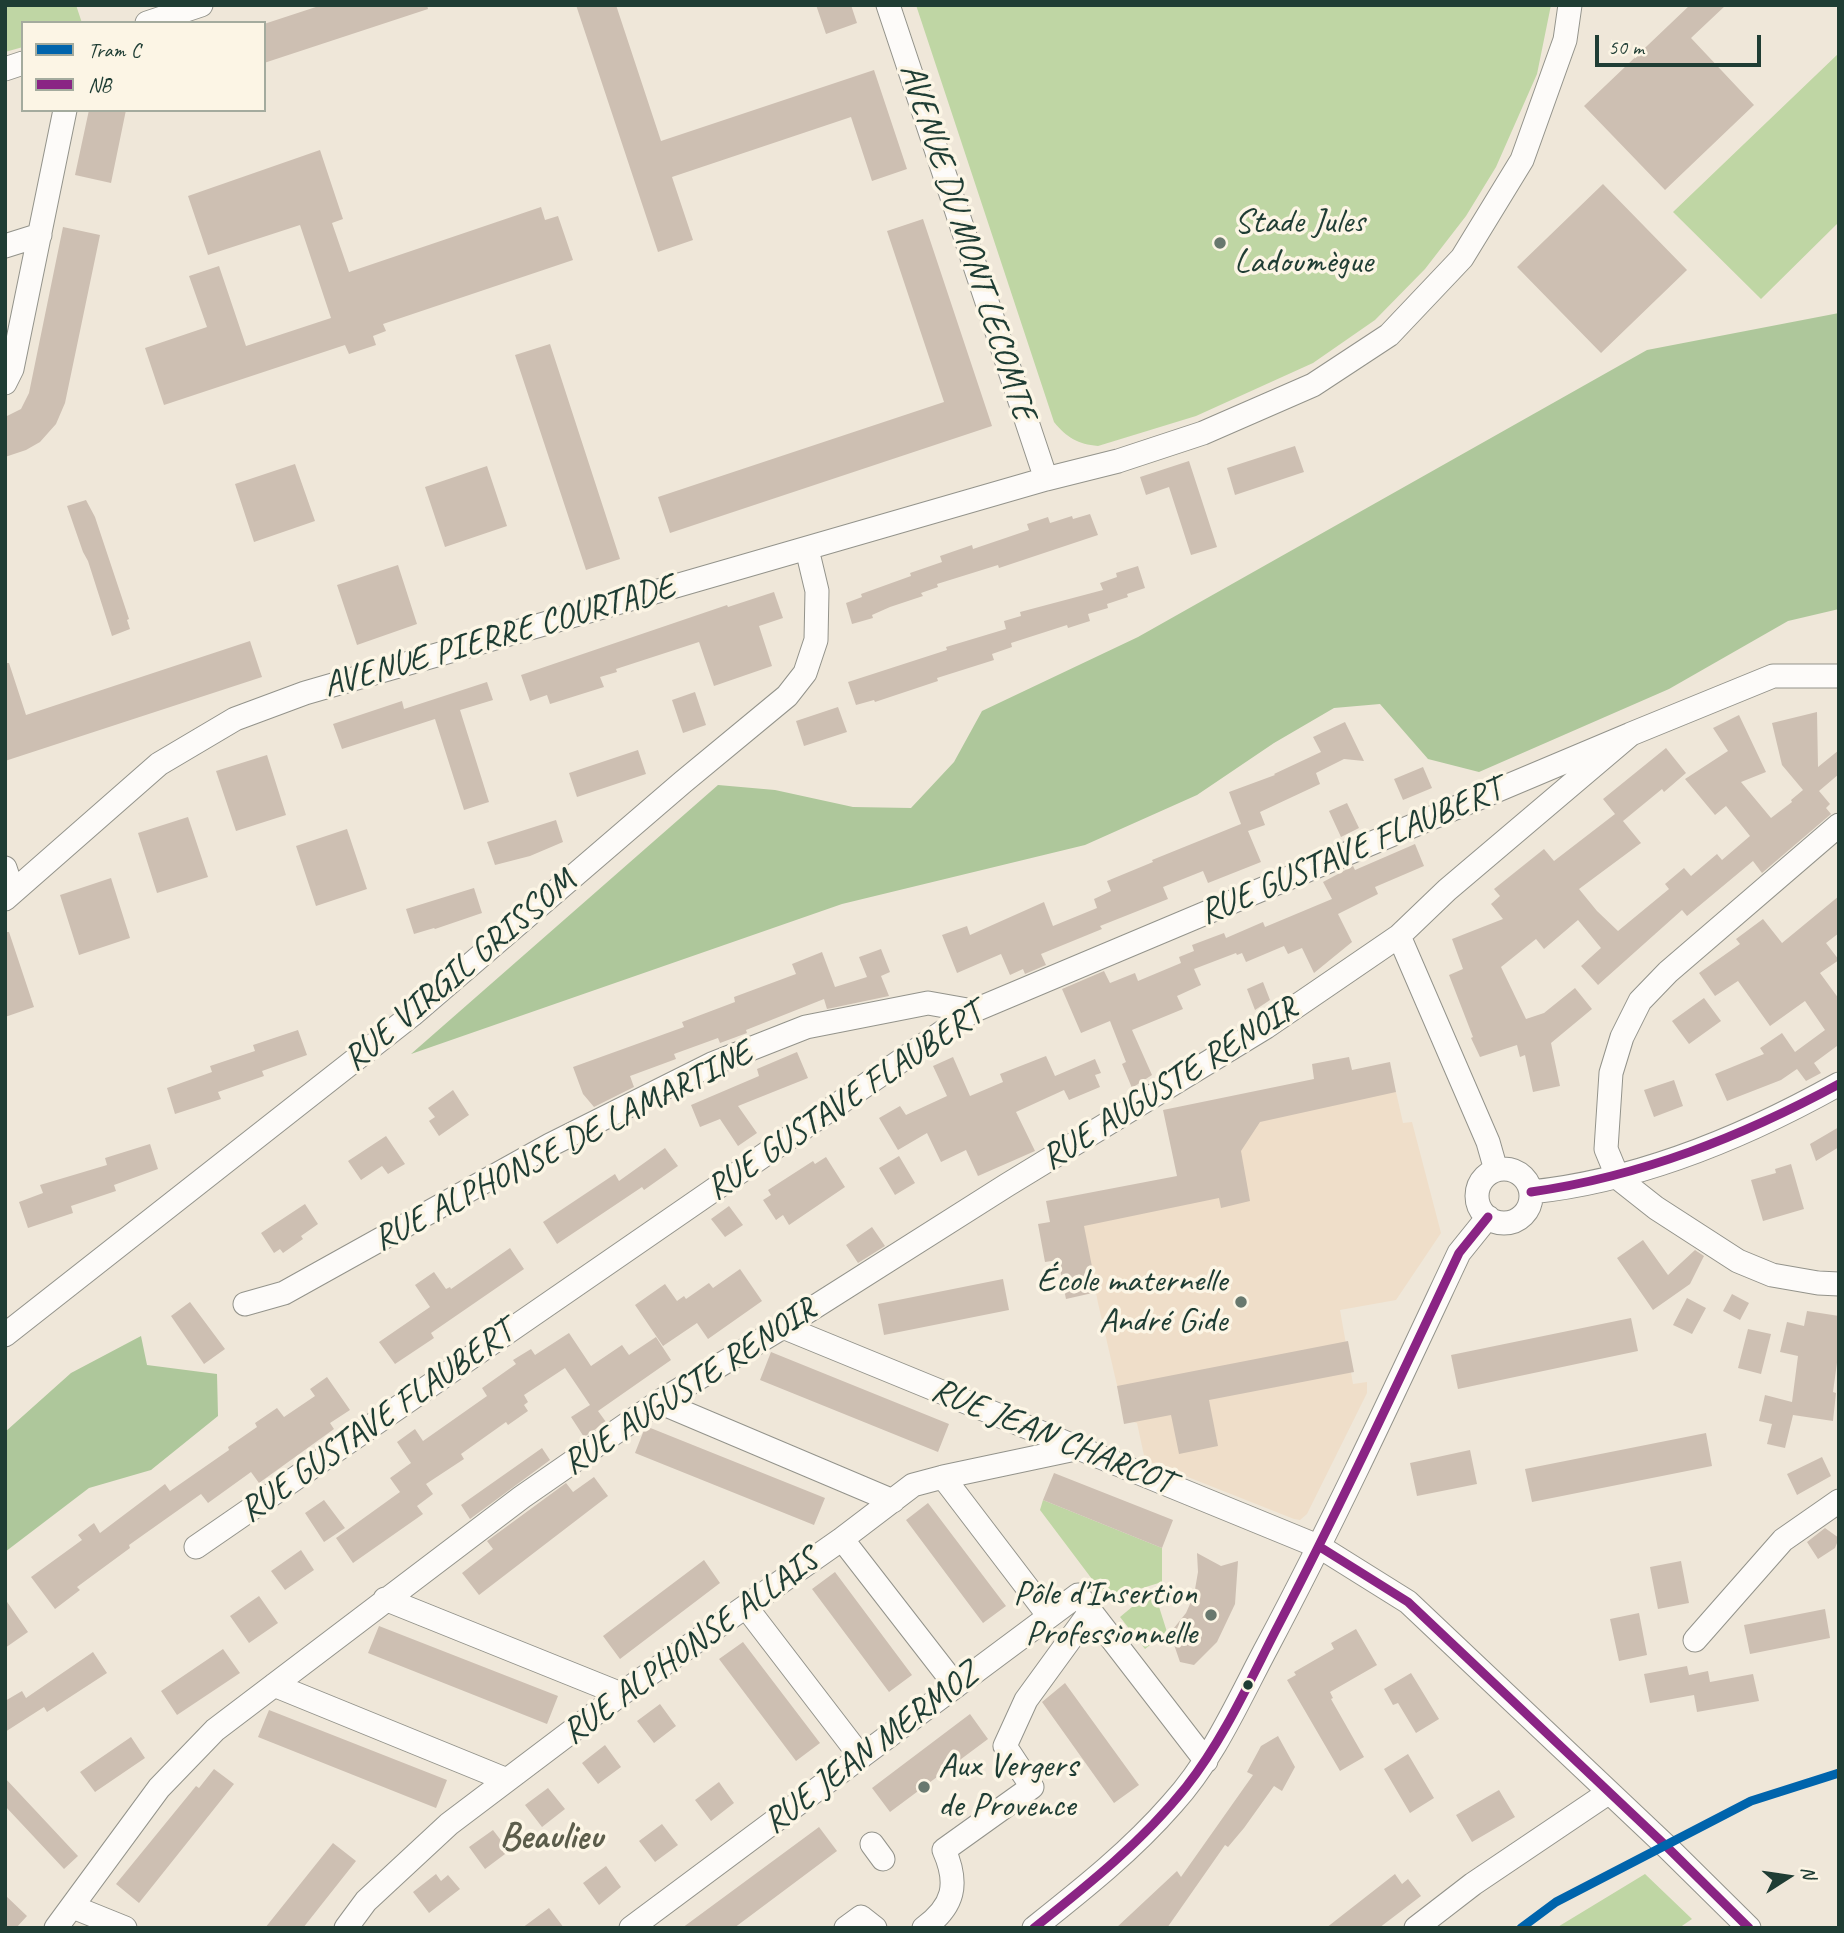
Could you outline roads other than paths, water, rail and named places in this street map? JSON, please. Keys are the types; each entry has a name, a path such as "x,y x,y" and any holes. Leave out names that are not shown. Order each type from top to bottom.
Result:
{"street":[{"path":"152,21 201,5"},
{"name":"AVENUE DU MONT LECOMTE","path":"888,5 1046,479"},
{"name":"AVENUE PIERRE COURTADE","path":"9,895 159,764 235,719 306,693 1046,479 1118,461 1203,433 1313,385 1388,335 1462,258 1522,160 1566,40 1570,5"},
{"path":"5,383 12,369 65,112"},
{"path":"5,246 40,235"},
{"name":"RUE VIRGIL GRISSOM","path":"5,1335 412,1015 683,782 788,696 805,673 816,640 817,591 807,549"},
{"name":"RUE GUSTAVE FLAUBERT","path":"196,1547 973,1011 1631,733 1773,676 1839,676"},
{"name":"RUE AUGUSTE RENOIR","path":"56,1928 159,1788 215,1730 385,1599 522,1497 659,1402 1266,1027 1399,936 1447,890 1631,733"},
{"path":"1839,825 1668,972 1640,1001 1622,1037 1611,1073 1606,1149 1618,1178 1656,1208 1738,1261 1773,1275 1839,1284"},
{"path":"5,869 9,895"},
{"path":"1399,936 1488,1142 1496,1170"},
{"name":"RUE ALPHONSE DE LAMARTINE","path":"245,1304 284,1293 550,1145 712,1064 806,1027 928,1003 973,1011"},
{"path":"1531,1192 1564,1189 1618,1178 1723,1140 1802,1105 1839,1084"},
{"path":"1511,1169 1518,1173 1524,1178 1531,1192 1528,1208 1518,1219 1503,1222 1488,1217 1479,1206 1478,1191 1484,1178 1496,1170 1511,1169"},
{"path":"1034,1928 1101,1875 1126,1851 1173,1803 1206,1761 1320,1547 1459,1253 1488,1217"},
{"name":"RUE JEAN CHARCOT","path":"783,1327 1320,1547 1408,1602 1749,1928"},
{"path":"659,1402 893,1501"},
{"name":"RUE ALPHONSE ALLAIS","path":"346,1928 366,1901 449,1824 621,1694 842,1539 913,1485 1080,1448"},
{"path":"943,1477 1049,1616"},
{"path":"1695,1640 1783,1540 1839,1501"},
{"path":"842,1539 957,1686"},
{"name":"RUE JEAN MERMOZ","path":"631,1928 1078,1595 1090,1612"},
{"path":"385,1599 621,1694"},
{"path":"746,1607 861,1757"},
{"path":"924,1928 937,1918 952,1892 953,1876 944,1850 1032,1787 1005,1746 1026,1700 1090,1612 1206,1761"},
{"path":"274,1685 508,1780"},
{"path":"1416,1928 1473,1884 1608,1793"},
{"path":"73,1907 125,1928"},
{"path":"846,1928 861,1917 875,1928"}],"tram line":[{"name":"C","path":"1521,1928 1556,1902 1751,1801 1839,1773"}],"place":[{"name":"Stade Jules Ladoumègue","path":"1220,243"},
{"name":"École maternelle André Gide","path":"1241,1302"},
{"name":"Pôle d'Insertion Professionnelle","path":"1211,1615"},
{"name":"Aux Vergers de Provence","path":"924,1787"}],"district":[{"name":"Beaulieu","path":"551,1838"}]}
